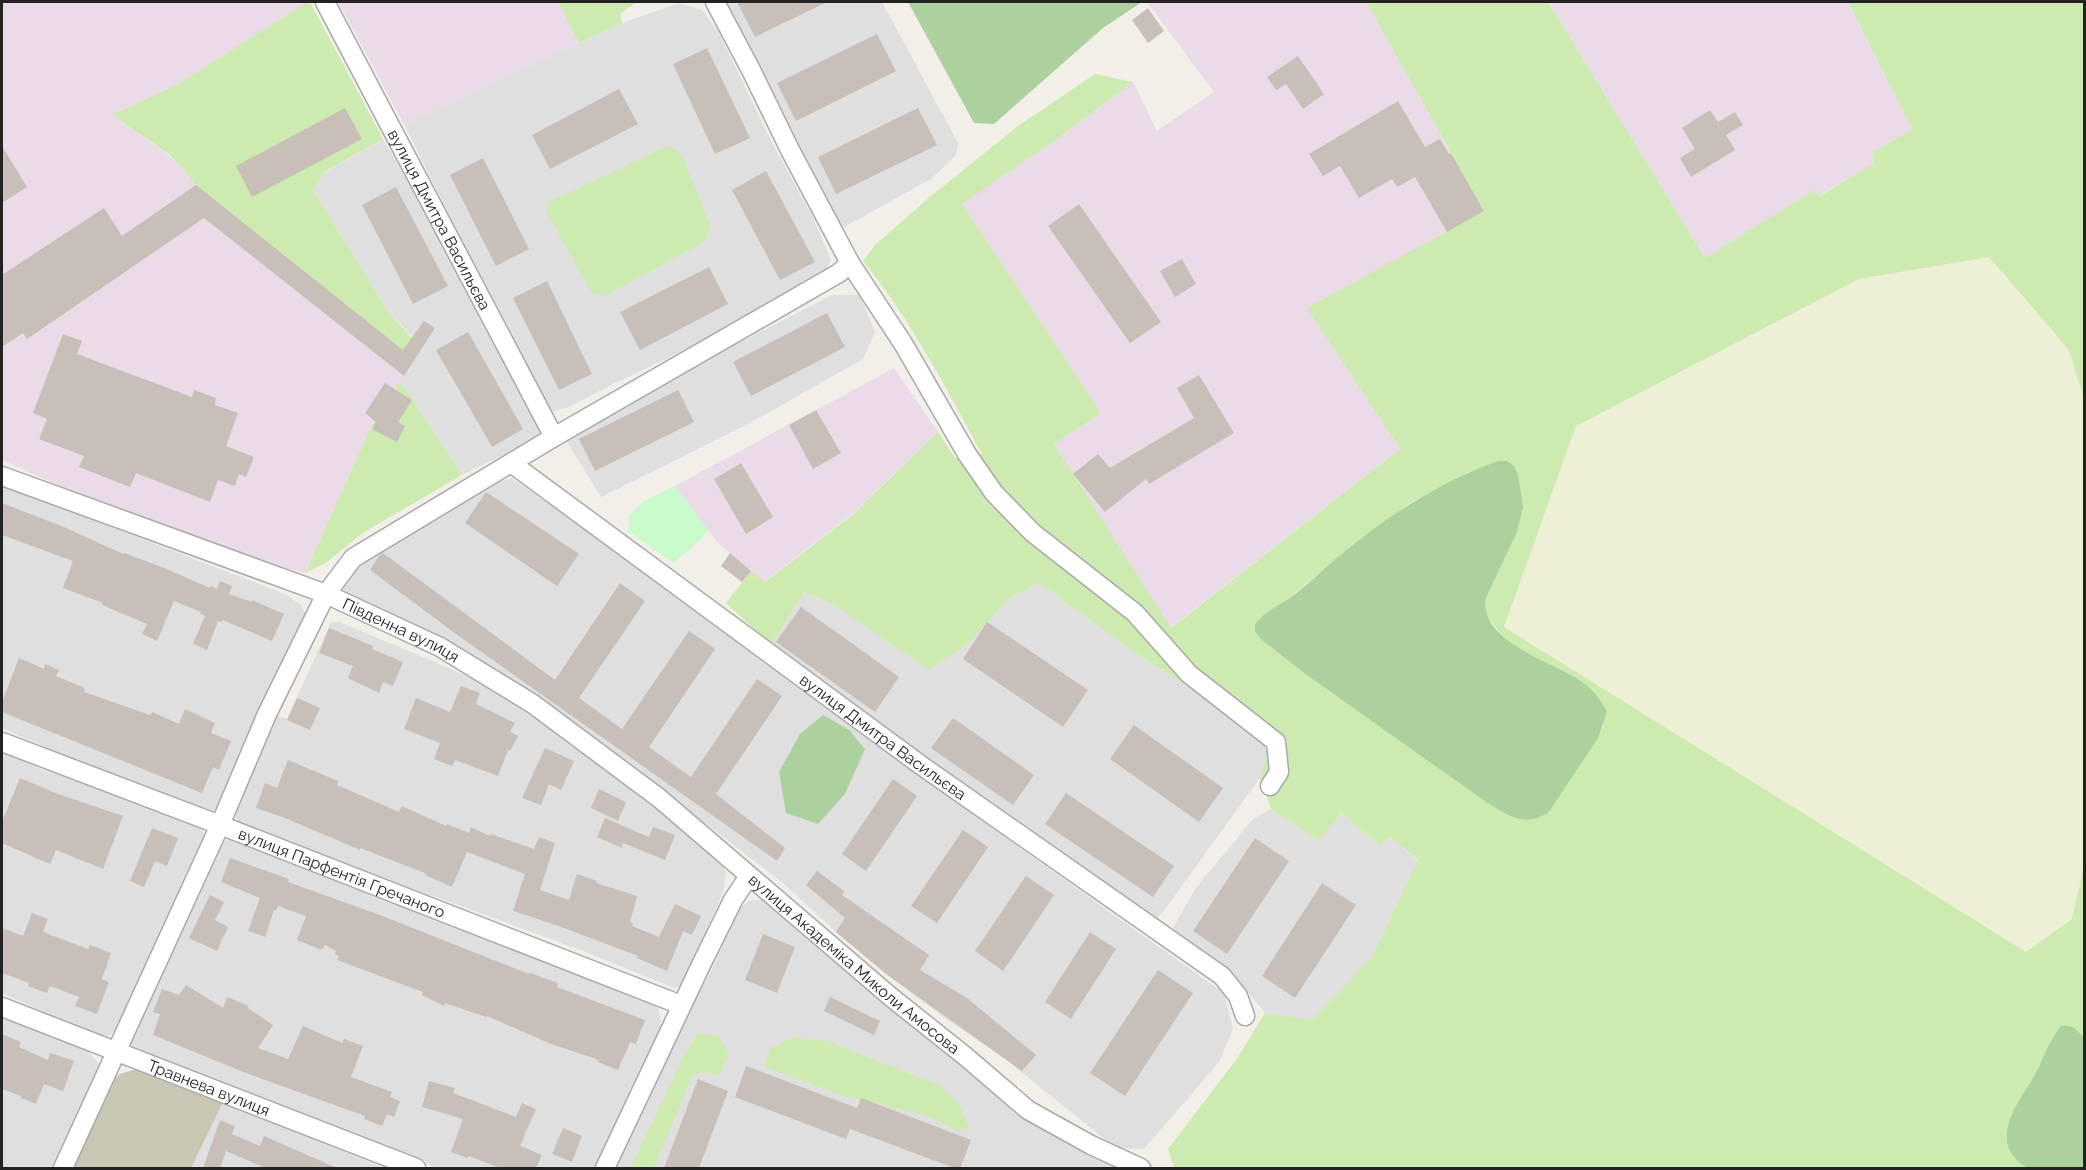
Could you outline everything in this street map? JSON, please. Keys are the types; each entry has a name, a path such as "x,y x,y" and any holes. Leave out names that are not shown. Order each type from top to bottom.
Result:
{"street":[{"name":"вулиця Дмитра Васильєва","path":"325,2 554,437"},
{"path":"715,2 850,263 904,345 967,454 994,493 1033,533 1135,613 1189,674 1276,742 1278,772 1270,786"},
{"path":"63,1168 220,825 267,714 326,594 353,558 554,437 830,278 850,263"},
{"name":"вулиця Дмитра Васильєва","path":"511,463 922,766 1222,976 1238,996 1245,1016"},
{"name":"Південна вулиця","path":"2,476 326,594 440,647 533,704 660,798 749,876"},
{"name":"вулиця Парфентія Гречаного","path":"2,742 681,1005"},
{"name":"вулиця Академіка Миколи Амосова","path":"605,1168 681,1005 733,900 749,876 1028,1110 1091,1145 1141,1168"},
{"name":"Травнева вулиця","path":"2,1007 416,1168"}],"shaded area":[{"path":"2,2 307,2 178,84 112,115 170,156 196,185 423,347 374,420 305,573 78,494 2,460"},
{"path":"338,2 558,2 579,43 404,124"},
{"path":"723,2 882,2 958,143 956,155 931,179 837,231"},
{"path":"1147,2 1371,2 1367,4 1451,153 1423,169 1430,182 1421,187 1447,232 1308,309 1400,449 1170,628 1054,444 1093,418 961,204 1064,134 1133,82 1157,131 1214,92"},
{"path":"1548,2 1848,2 1912,129 1872,153 1874,163 1819,196 1814,190 1705,258"},
{"path":"679,3 702,10 719,33 769,137 813,218 831,260 825,272 724,331 569,407 554,411 542,403 404,124 622,23"},
{"path":"383,139 415,192 483,322 543,427 540,437 462,475 400,381 422,346 389,313 313,190 326,172"},
{"path":"1989,257 2069,350 2084,399 2084,865 2072,919 2026,953 1504,627 1576,426 1859,279"},
{"path":"832,295 860,295 875,332 863,359 750,423 601,497 564,437 690,368"},
{"path":"894,368 938,432 851,515 764,582 717,542 675,486"},
{"path":"512,478 989,826 1224,993 1233,1029 1219,1062 1144,1149 1116,1148 999,1054 946,1019 886,974 782,882 644,776 470,655 344,591 343,583 353,568 491,484"},
{"path":"2,483 285,594 300,604 306,615 234,768 222,805 211,812 166,800 2,728"},
{"path":"1039,583 1132,651 1229,712 1268,750 1260,778 1154,922 1085,869 1041,841 771,645 804,592 831,603 968,644 1008,599"},
{"path":"331,622 340,622 477,680 563,737 686,825 722,860 726,874 723,892 682,985 674,988 581,950 241,826 236,818 237,807 256,758 277,716 287,719"},
{"path":"2,752 38,768 198,825 204,832 204,839 139,983 115,1031 108,1036 97,1036 2,993"},
{"path":"1271,809 1319,841 1341,813 1380,846 1390,837 1418,861 1372,957 1312,1020 1265,1013 1245,989 1191,947 1173,928 1195,889 1253,819"},
{"path":"236,838 637,993 659,1009 661,1028 595,1168 436,1168 253,1094 143,1055 131,1045 129,1036 216,852 225,840"},
{"path":"763,899 805,930 1018,1116 1123,1168 616,1168 677,1036 716,961 737,910 749,901"},
{"path":"2,1015 87,1050 99,1064 96,1079 55,1168 2,1168"},
{"path":"137,1069 384,1168 71,1168 120,1074"},
{"path":"137,1069 223,1102 191,1168 71,1168 110,1083 120,1074"}],"green space":[{"path":"310,2 383,139 326,171 313,190 389,313 412,338 403,350 196,185 170,155 112,115 178,84"},
{"path":"558,2 637,2 620,14 622,23 579,43"},
{"path":"908,2 1142,2 1103,28 994,124 974,123"},
{"path":"1371,2 1548,2 1705,258 1814,190 1820,196 1874,163 1872,153 1912,129 1848,2 2084,2 2084,399 2069,350 1989,257 1859,279 1576,426 1504,627 2026,952 2072,919 2084,865 2084,1037 2072,1027 2056,1031 2043,1061 2017,1104 2017,1161 2029,1168 1174,1168 1168,1149 1236,1060 1265,1013 1312,1020 1372,957 1418,860 1390,837 1380,846 1341,813 1319,841 1271,809 1260,778 1268,750 1229,712 1132,651 1039,583 1008,599 968,644 929,670 831,603 804,592 771,645 726,603 751,571 765,582 851,516 938,432 955,458 982,454 912,331 863,261 875,245 931,196 1018,126 1095,74 1133,82 1064,134 962,204 1101,413 1054,444 1171,628 1400,449 1307,308 1484,211 1367,4","holes":["1469,472 1523,508 1517,532 1486,598 1486,615 1501,634 1604,725 1549,812 1304,673 1255,632 1260,618 1295,593 1346,550 1412,502"]},
{"path":"667,146 681,153 710,224 706,241 605,296 591,292 546,212 549,202"},
{"path":"400,381 462,475 364,532 327,562 305,573 374,420"},
{"path":"1498,461 1507,461 1514,466 1518,474 1523,508 1517,532 1486,598 1487,613 1494,626 1505,638 1585,684 1596,695 1607,712 1598,738 1549,812 1540,817 1525,820 1504,813 1489,804 1304,673 1255,632 1255,624 1264,615 1295,594 1380,525 1417,500 1457,478"},
{"path":"675,486 709,531 674,563 628,531 630,515 643,502"},
{"path":"823,715 849,730 865,749 845,794 818,824 786,813 779,772 800,734"},
{"path":"2062,1025 2073,1027 2084,1037 2084,1168 2029,1168 2014,1157 2009,1148 2008,1127 2016,1106"},
{"path":"697,1034 718,1035 729,1054 719,1076 702,1072 692,1076 654,1168 630,1168 685,1054"},
{"path":"795,1037 827,1041 938,1085 959,1104 969,1129 959,1131 922,1114 841,1095 765,1067 770,1048"}],"building":[{"path":"737,2 827,2 755,37"},
{"path":"1148,8 1164,31 1148,43 1132,20"},
{"path":"877,34 896,71 796,121 777,83"},
{"path":"707,48 750,138 715,154 673,64"},
{"path":"1298,56 1324,94 1303,109 1286,84 1276,90 1267,77"},
{"path":"619,89 638,124 550,169 532,135"},
{"path":"1398,101 1425,147 1440,139 1449,154 1451,153 1484,211 1447,232 1415,177 1397,187 1392,179 1359,198 1340,166 1323,176 1309,154"},
{"path":"345,108 362,139 252,197 236,166"},
{"path":"918,108 937,145 836,194 818,157"},
{"path":"1710,110 1718,122 1735,112 1743,125 1726,135 1735,150 1691,177 1680,158 1695,149 1682,128"},
{"path":"2,146 27,187 2,203"},
{"path":"483,158 529,249 496,266 450,175"},
{"path":"766,171 815,262 780,280 732,190"},
{"path":"196,185 403,350 424,321 435,328 404,376 204,218 27,339 23,333 2,347 2,275 104,208 122,236"},
{"path":"396,187 448,286 413,304 362,205"},
{"path":"1079,204 1161,322 1130,343 1048,226"},
{"path":"1182,259 1196,284 1175,297 1160,271"},
{"path":"709,267 728,304 640,350 620,312"},
{"path":"547,281 592,374 559,390 513,298"},
{"path":"827,313 845,347 751,396 733,362"},
{"path":"468,332 523,429 492,447 436,350"},
{"path":"63,334 82,341 77,354 192,397 194,390 216,398 215,405 238,413 226,446 254,457 246,477 239,474 235,486 218,480 210,502 136,473 130,487 79,467 84,456 39,439 47,419 33,413"},
{"path":"1199,375 1234,433 1149,484 1146,479 1105,512 1073,474 1098,454 1110,468 1194,418 1177,388"},
{"path":"385,383 412,400 398,422 405,426 397,442 372,429 376,422 365,413"},
{"path":"678,390 694,422 595,471 579,439"},
{"path":"816,410 841,453 813,469 789,425"},
{"path":"741,463 773,517 746,534 714,479"},
{"path":"486,492 579,554 557,586 465,523"},
{"path":"2,503 210,588 211,586 217,589 220,581 232,586 229,594 252,602 252,600 284,614 272,641 223,620 218,621 207,650 193,644 205,616 200,614 201,612 174,601 157,641 142,634 147,624 102,605 103,603 63,588 73,561 2,535"},
{"path":"383,553 555,680 620,583 645,601 579,698 622,729 689,631 715,649 649,747 691,777 757,679 782,696 716,794 785,848 777,861 456,634 370,570"},
{"path":"730,553 751,571 742,582 721,566"},
{"path":"801,607 899,677 875,712 776,642"},
{"path":"987,622 1088,690 1063,727 963,659"},
{"path":"329,628 373,646 372,649 403,662 393,686 383,682 379,693 348,678 353,666 319,653"},
{"path":"19,658 44,669 45,664 59,670 56,676 85,688 84,692 150,715 152,712 179,724 185,709 215,723 211,733 231,741 219,770 213,767 202,793 2,712 2,702"},
{"path":"461,686 480,693 476,704 515,723 510,732 518,736 510,751 508,750 498,776 455,760 452,766 434,759 440,743 404,729 416,698 450,712"},
{"path":"297,698 320,708 310,730 287,720"},
{"path":"953,718 1034,775 1013,805 931,748"},
{"path":"1134,725 1223,788 1199,822 1110,759"},
{"path":"545,748 574,761 561,790 549,784 541,805 522,798"},
{"path":"288,760 338,781 337,785 399,812 402,806 446,826 447,824 469,833 471,827 490,836 491,834 534,849 539,837 555,843 540,890 569,900 577,874 597,881 596,883 637,896 630,922 633,923 632,926 659,937 675,904 701,916 692,935 683,931 667,971 637,958 638,956 513,911 525,874 467,852 452,887 425,873 360,848 360,850 256,808 265,783 277,788"},
{"path":"20,778 58,794 123,816 103,869 56,850 50,864 2,843 2,822"},
{"path":"893,779 917,796 866,871 842,854"},
{"path":"599,789 626,802 618,821 591,808"},
{"path":"1066,793 1174,866 1153,897 1045,824"},
{"path":"605,818 649,837 653,827 675,835 665,860 623,843 622,848 597,837"},
{"path":"152,828 178,838 167,866 155,861 144,887 130,881"},
{"path":"963,830 988,847 937,923 911,906"},
{"path":"1255,838 1289,861 1227,954 1193,931"},
{"path":"230,858 529,974 558,983 557,987 645,1020 636,1044 630,1042 618,1070 598,1062 599,1060 551,1044 487,1016 445,1003 444,1006 422,995 423,992 337,960 339,956 335,954 336,951 325,945 322,950 297,940 306,916 278,906 276,911 274,910 265,937 248,931 260,898 221,882"},
{"path":"817,871 844,891 842,895 929,955 920,970 967,998 1036,1055 1022,1071 886,974 836,932 845,918 806,885"},
{"path":"1026,876 1054,895 1003,971 975,951"},
{"path":"1322,883 1356,905 1295,998 1262,976"},
{"path":"210,895 224,902 215,920 228,927 217,951 189,938"},
{"path":"32,913 48,919 43,932 88,949 90,945 111,953 102,979 109,982 97,1014 75,1006 79,997 50,986 47,993 28,986 29,983 2,973 2,928 23,936"},
{"path":"1090,932 1116,949 1071,1019 1045,1002"},
{"path":"763,934 795,947 777,993 745,980"},
{"path":"1158,970 1193,993 1125,1096 1090,1073"},
{"path":"186,985 223,1008 227,997 249,1006 248,1008 273,1025 258,1048 288,1059 303,1026 342,1043 344,1039 363,1046 351,1077 392,1092 390,1097 400,1101 394,1117 387,1114 382,1126 364,1119 365,1116 251,1075 153,1035 160,1014 153,1012 162,989 179,995"},
{"path":"830,997 880,1021 874,1035 824,1011"},
{"path":"2,1034 21,1042 19,1047 48,1060 50,1053 74,1061 63,1091 44,1084 36,1104 2,1089"},
{"path":"746,1066 857,1108 861,1098 971,1140 960,1168 954,1168 850,1129 846,1139 735,1097"},
{"path":"698,1079 728,1091 699,1168 664,1168"},
{"path":"429,1081 455,1088 453,1093 516,1117 522,1103 536,1109 520,1146 542,1155 536,1168 500,1168 451,1152 463,1119 422,1107"},
{"path":"220,1120 235,1126 232,1134 260,1146 264,1136 337,1168 265,1168 226,1151 220,1168 203,1168"},
{"path":"563,1128 582,1136 572,1162 552,1154"}]}
